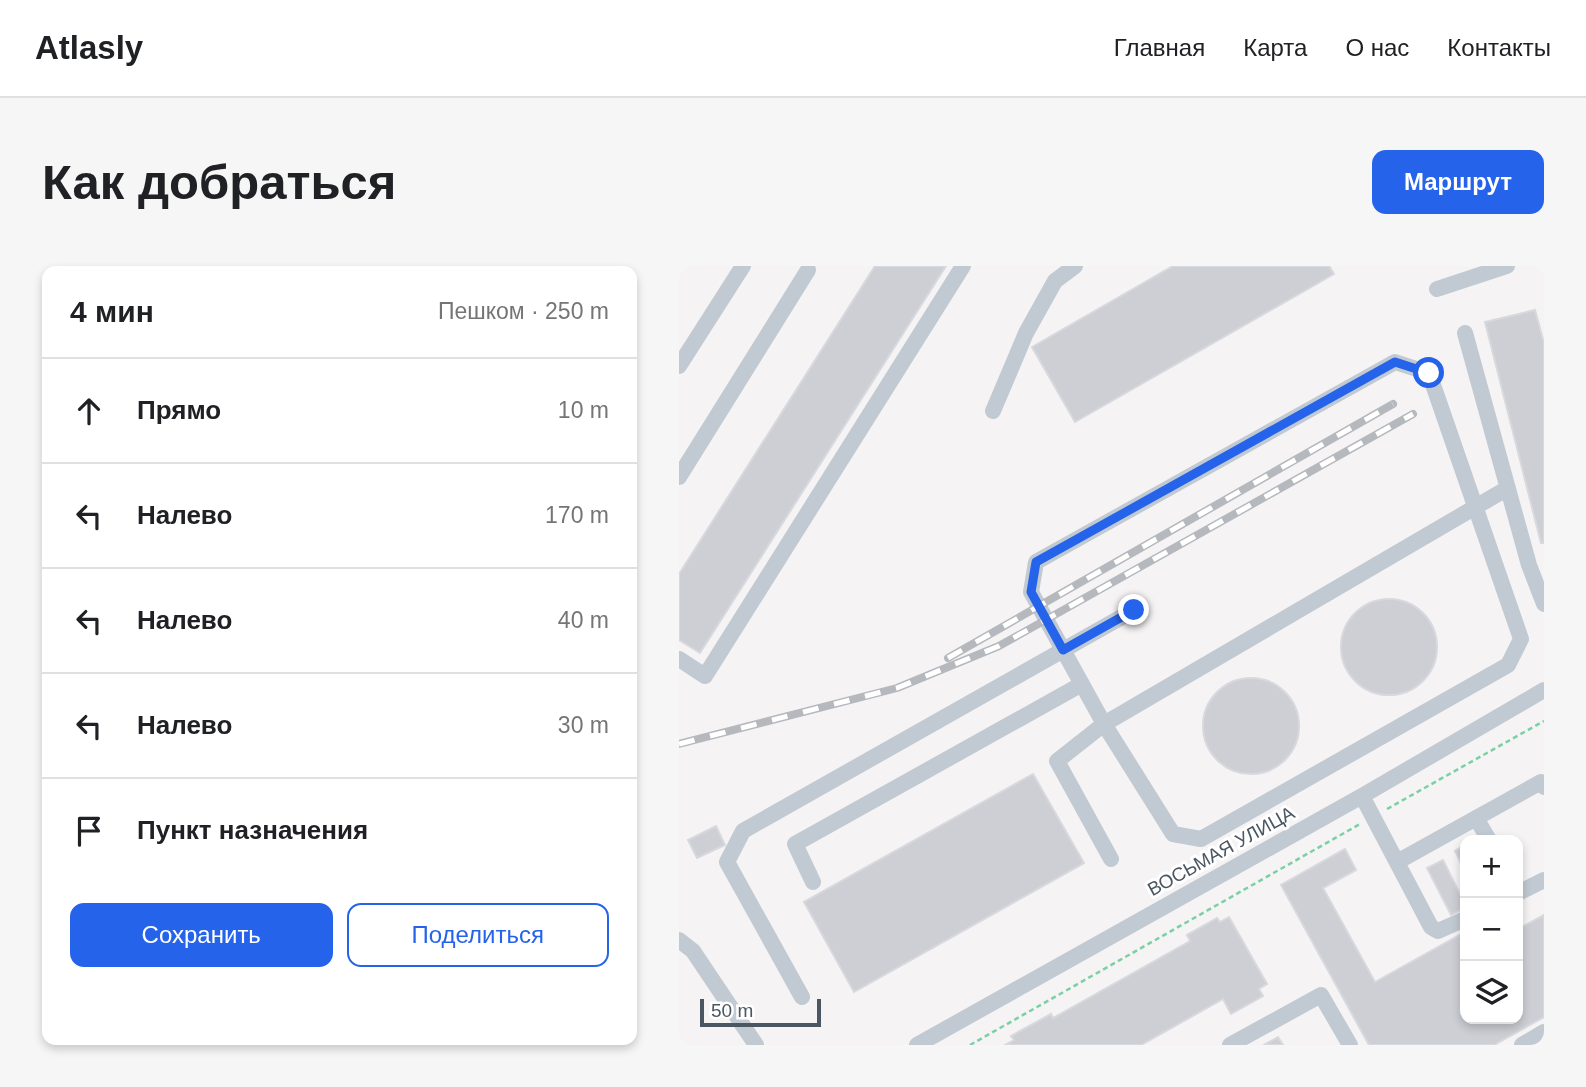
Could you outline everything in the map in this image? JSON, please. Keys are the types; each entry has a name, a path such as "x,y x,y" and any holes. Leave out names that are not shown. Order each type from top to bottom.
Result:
{"street":[{"path":"679,366 743,266"},
{"path":"679,659 705,676 964,266"},
{"path":"993,411 1026,333 1055,281 1075,266"},
{"path":"1451,266 1456,282"},
{"path":"1437,289 1507,266"},
{"path":"679,477 808,270"},
{"path":"1465,333 1529,565 1544,604"},
{"path":"1395,362 1429,373 1521,639 1508,665 1201,839 1173,834 1104,724 1063,650 1031,592 1036,562 1395,362"},
{"path":"1111,859 1057,761 1104,724 1508,488"},
{"path":"802,997 727,862 743,831 1134,610"},
{"path":"813,881 795,844 1082,684"},
{"name":"ВОСЬМАЯ УЛИЦА","path":"917,1045 1362,796 1544,690"},
{"path":"1397,862 1541,782 1544,788"},
{"path":"1362,796 1431,927 1438,931 1460,921"},
{"path":"1476,818 1486,835"},
{"path":"1523,890 1544,880"},
{"path":"679,940 693,951 755,1045"},
{"path":"1230,1045 1321,995 1350,1045"},
{"path":"1522,1045 1544,1032"}],"path":[{"path":"970,1045 1544,721"}],"building":[{"path":"875,266 946,266 700,653 679,640 679,574"},
{"path":"1173,266 1329,266 1334,274 1075,422 1032,347"},
{"path":"1535,310 1544,343 1544,543 1541,543 1485,322"},
{"path":"1389,599 1407,603 1423,613 1433,629 1437,647 1433,665 1423,681 1407,691 1389,695 1371,691 1355,681 1345,665 1341,647 1345,629 1355,613 1371,603"},
{"path":"1251,678 1269,682 1285,692 1295,708 1299,726 1295,744 1285,760 1269,770 1251,774 1233,770 1217,760 1207,744 1203,726 1207,708 1217,692 1233,682"},
{"path":"1033,774 1084,863 854,992 804,902"},
{"path":"716,826 725,845 697,858 688,840"},
{"path":"1460,848 1460,861 1455,851"},
{"path":"1345,849 1356,870 1323,888 1375,982 1460,935 1460,1024 1523,1024 1523,926 1544,915 1544,1017 1494,1045 1369,1045 1281,885"},
{"path":"1443,860 1460,894 1460,910 1451,915 1427,868"},
{"path":"1229,917 1267,984 1259,989 1263,996 1231,1014 1223,999 1141,1045 1005,1045 1014,1040 1011,1036 1051,1014 1053,1018 1190,941 1187,935 1217,918 1220,922"},
{"path":"1278,1037 1283,1045 1264,1045"}],"railway":[{"path":"948,658 1393,404"},
{"path":"679,744 897,688 999,646 1413,414"}],"route":[{"path":"1134,610 1063,650 1031,592 1036,562 1395,362 1429,373"}]}
